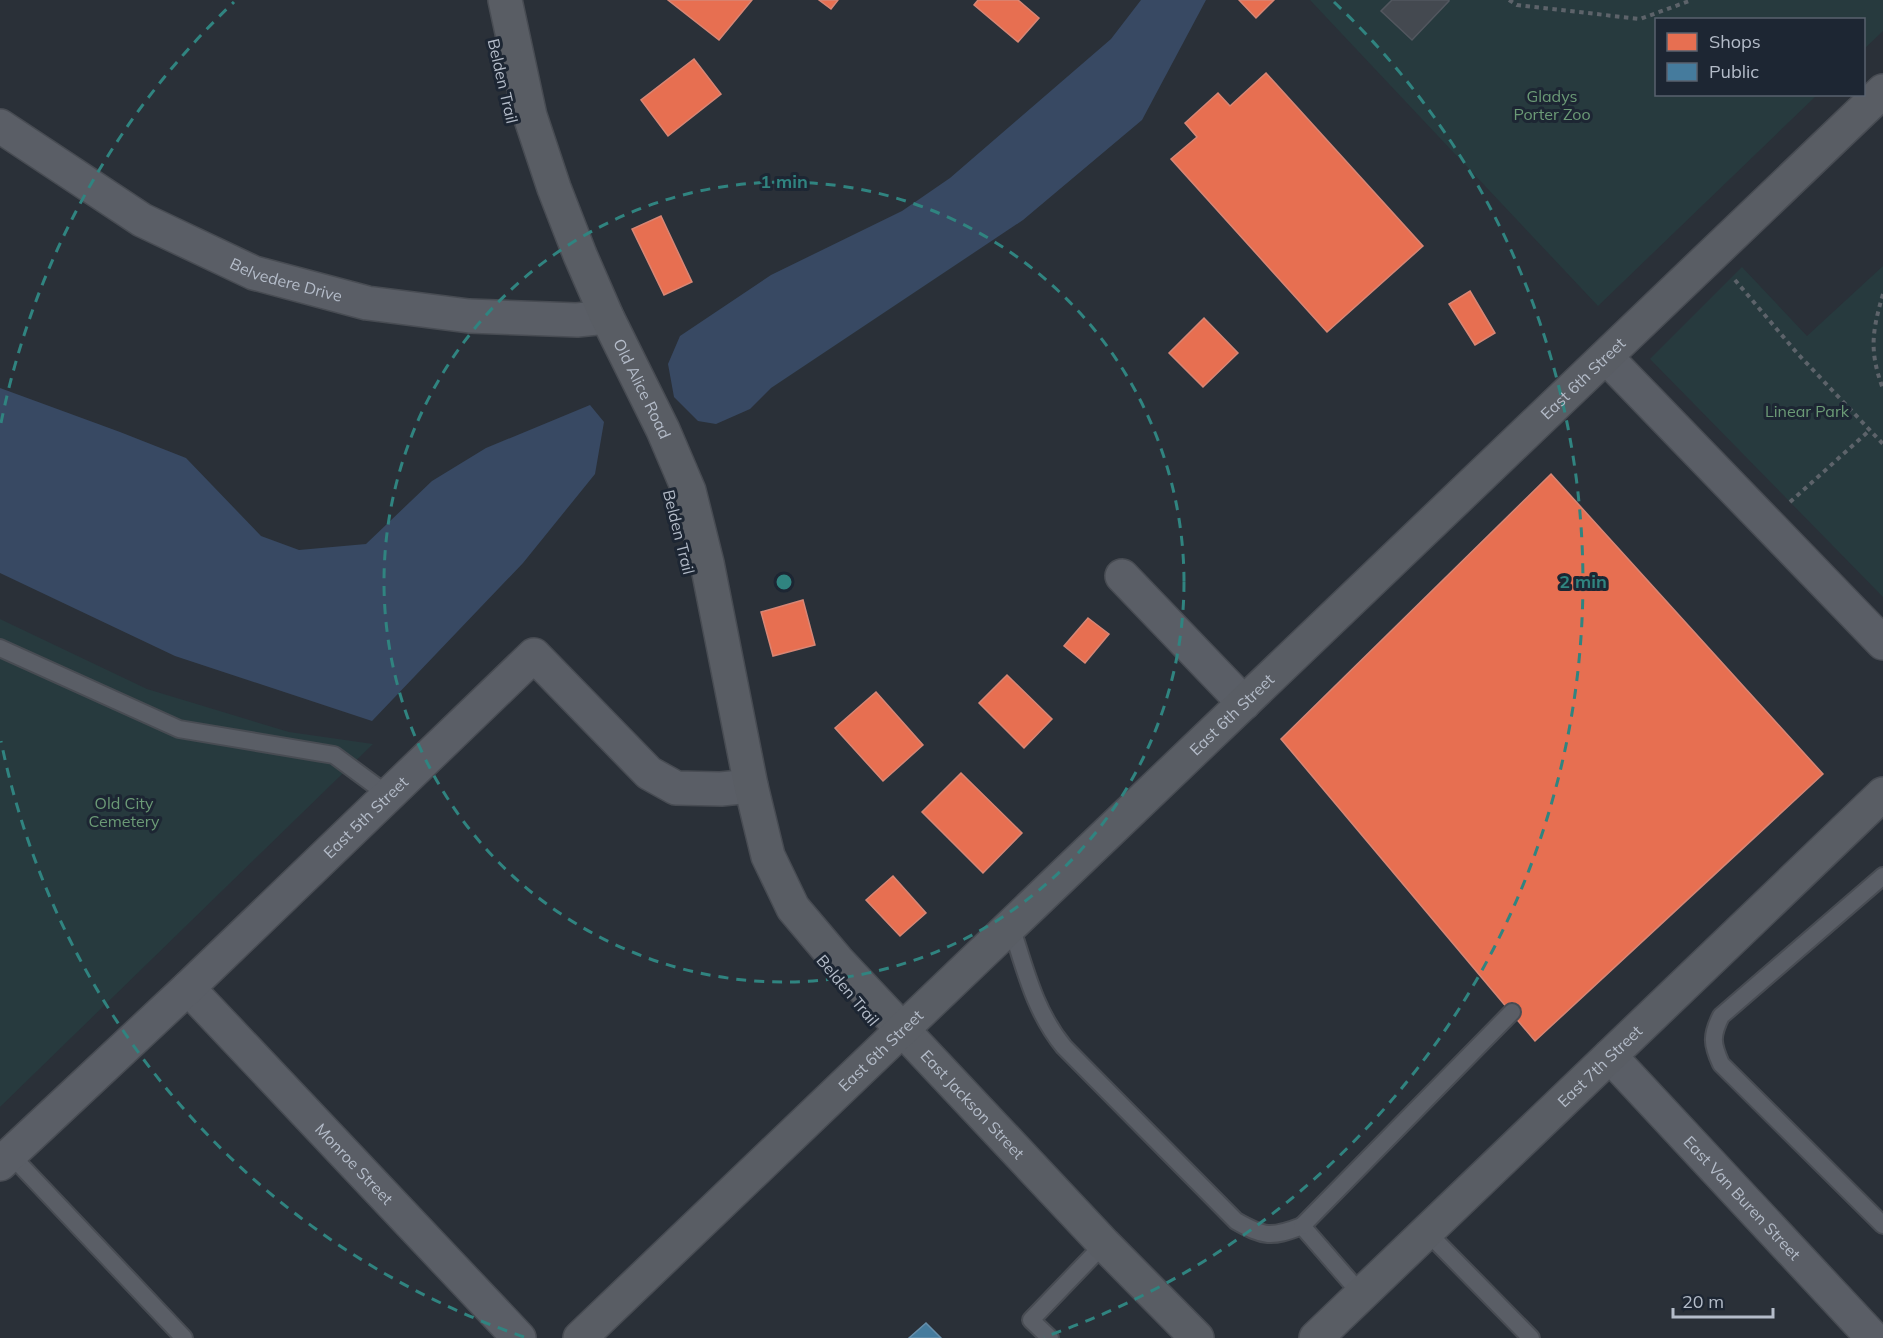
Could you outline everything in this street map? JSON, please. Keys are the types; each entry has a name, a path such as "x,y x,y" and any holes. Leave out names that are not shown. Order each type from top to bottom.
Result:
{"main road":[{"name":"Old Alice Road","path":"505,0 530,116 554,188 580,255 663,430 689,491 707,563 751,786"},
{"name":"East 6th Street","path":"580,1338 1883,91"},
{"name":"East Jackson Street","path":"751,786 768,856 793,908 837,960 1104,1244 1197,1338"},
{"name":"East 7th Street","path":"1316,1338 1883,794"}],"street":[{"name":"Belvedere Drive","path":"0,126 142,220 254,273 367,303 458,315 577,320 608,316"},
{"path":"1606,357 1883,643"},
{"path":"1122,576 1244,703"},
{"name":"East 5th Street","path":"5,1159 188,988 534,655 649,773 676,788 751,786"},
{"name":"Monroe Street","path":"188,988 519,1338"},
{"name":"East Van Buren Street","path":"1610,1056 1873,1338"}],"lane":[{"path":"0,648 179,729 334,755 388,795"},
{"path":"1883,876 1721,1016 1715,1029 1713,1046 1721,1064 1883,1225"},
{"path":"1011,926 1037,1004 1052,1032 1064,1047 1236,1221 1259,1234 1280,1235 1302,1226 1512,1012"},
{"path":"5,1159 184,1338"},
{"path":"1302,1226 1361,1294"},
{"path":"1427,1232 1532,1338"},
{"path":"1050,1338 1031,1320 1104,1244"}],"path":[{"path":"1509,0 1517,5 1640,19 1692,0"},
{"path":"1727,271 1797,353 1883,444"},
{"path":"1883,294 1873,336 1873,359 1883,389"},
{"path":"1790,502 1870,430"}],"green space":[{"name":"Gladys Porter Zoo","path":"1310,0 1883,0 1883,31 1865,48 1865,18 1655,18 1655,96 1816,96 1598,306"},
{"name":"Linear Park","path":"1883,266 1883,597 1650,359 1742,267 1807,336"},
{"name":"Old City Cemetery","path":"0,619 147,689 289,732 373,744 0,1107"}],"water":[{"path":"1141,0 1206,0 1142,120 1023,220 771,388 750,409 716,424 698,421 674,397 668,364 680,336 771,275 902,211 950,178 1111,39"},
{"path":"0,388 186,458 261,536 299,550 366,544 432,481 486,448 590,405 604,422 595,474 523,563 372,721 175,656 0,573"}],"building: Shops":[{"path":"668,0 752,0 719,40"},
{"path":"819,0 838,0 831,9"},
{"path":"978,0 1018,0 1039,18 1018,42 974,5"},
{"path":"1239,0 1274,0 1256,18"},
{"path":"694,59 721,94 668,136 641,100"},
{"path":"1266,73 1423,246 1327,332 1171,159 1197,137 1185,123 1218,93 1230,106"},
{"path":"661,216 692,282 664,295 632,229"},
{"path":"1470,291 1495,333 1475,345 1449,304"},
{"path":"1204,318 1238,353 1203,387 1169,353"},
{"path":"1551,474 1823,774 1535,1041 1281,739"},
{"path":"803,600 815,645 773,656 761,612"},
{"path":"1088,618 1109,634 1085,663 1064,646"},
{"path":"1007,675 1052,719 1024,748 979,703"},
{"path":"876,692 923,745 883,781 835,728"},
{"path":"961,773 1022,833 983,873 922,812"},
{"path":"893,876 926,913 900,936 866,900"}],"building: Public":[{"path":"926,1323 941,1338 909,1338"}],"building: Other":[{"path":"1392,0 1449,1 1412,40 1381,11"}]}
